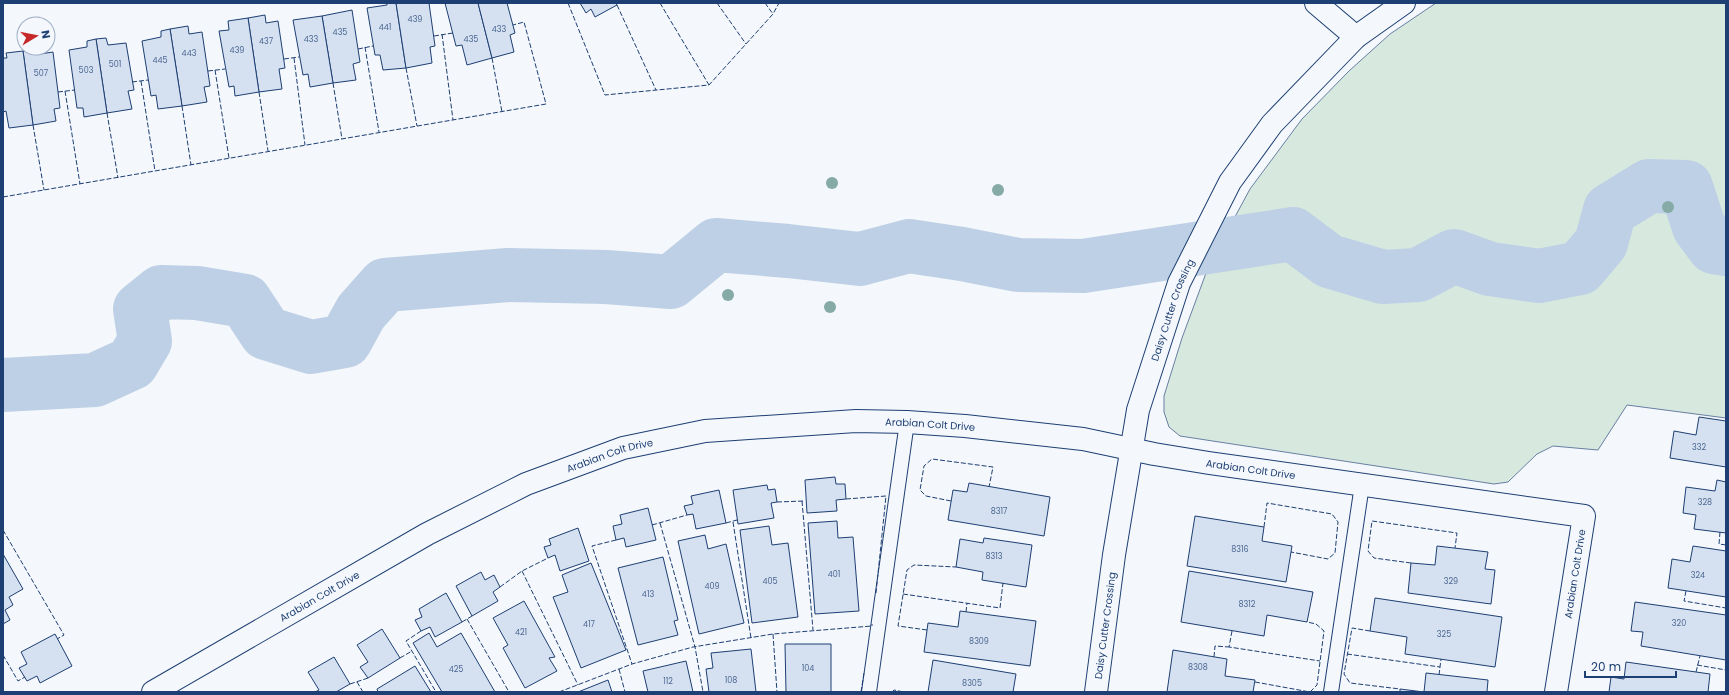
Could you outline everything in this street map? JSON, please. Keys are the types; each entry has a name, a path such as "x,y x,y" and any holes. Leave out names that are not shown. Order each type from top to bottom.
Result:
{"street":[{"path":"1316,3 1356,37"},
{"name":"Daisy Cutter Crossing","path":"1096,692 1114,555 1138,410 1180,283 1230,182 1272,124 1356,37 1404,3"},
{"name":"Arabian Colt Drive","path":"153,692 427,534 526,484 623,448 705,431 856,421 907,422 965,426 1083,439 1154,454 1209,463 1584,516 1556,692"}],"lane":[{"path":"869,692 907,422"},
{"path":"1331,692 1362,485"}],"shaded area":[{"path":"1436,3 1726,3 1726,418 1627,405 1598,450 1553,446 1537,454 1508,482 1494,484 1180,436 1169,427 1164,412 1164,396 1182,338 1209,265 1250,189 1302,119 1349,71 1390,34"}],"building":[{"path":"387,3 396,3 406,68 383,70 380,55 375,55 367,8 387,5"},
{"path":"396,3 429,3 435,46 430,47 432,63 406,68"},
{"path":"445,3 478,3 492,58 467,65 462,45 456,46"},
{"path":"478,3 507,3 515,33 510,35 514,52 492,58"},
{"path":"580,3 616,3 617,5 595,17 591,9 586,13"},
{"path":"352,10 360,62 353,64 356,80 333,83 322,16"},
{"path":"265,15 266,23 278,21 285,68 279,69 282,89 259,92 248,18"},
{"path":"322,16 333,83 310,87 308,74 303,75 293,20"},
{"path":"248,18 259,92 235,96 234,86 229,87 219,31 229,30 228,21"},
{"path":"188,26 189,34 202,32 210,86 204,87 207,102 182,106 170,29"},
{"path":"170,29 182,106 158,109 156,95 151,96 142,41 161,37 161,31"},
{"path":"106,38 108,45 126,43 134,90 128,91 132,109 107,113 96,39"},
{"path":"96,39 107,113 84,117 83,108 77,108 69,50 87,47 87,41"},
{"path":"16,52 16,56 24,56 33,125 9,128 6,111 3,112 3,58 7,58 6,53"},
{"path":"24,56 54,56 60,108 54,109 56,121 33,125"},
{"path":"1699,417 1726,421 1726,467 1670,458 1674,431 1696,435"},
{"path":"835,477 836,484 845,484 846,499 836,500 837,511 807,513 805,480"},
{"path":"1717,480 1726,482 1726,533 1694,529 1696,515 1683,513 1686,487 1715,491"},
{"path":"969,483 1050,497 1044,536 948,520 953,490 967,492"},
{"path":"767,485 768,490 775,489 777,502 771,503 774,518 738,524 733,490"},
{"path":"719,490 726,523 696,529 693,514 687,515 684,506 693,504 691,496"},
{"path":"648,508 656,540 626,547 624,538 616,540 613,526 622,524 620,515"},
{"path":"1195,516 1264,527 1262,541 1292,546 1286,582 1187,566"},
{"path":"837,521 838,538 853,537 859,611 815,614 808,523"},
{"path":"769,526 772,545 788,543 798,617 752,623 740,530"},
{"path":"578,528 589,561 560,571 555,555 548,558 544,547 551,545 549,539"},
{"path":"705,535 708,549 726,544 744,623 699,634 678,541"},
{"path":"984,538 1032,545 1026,587 982,580 983,572 956,567 960,539 983,543"},
{"path":"1437,546 1488,552 1485,569 1495,570 1491,604 1408,593 1411,563 1435,565"},
{"path":"1693,546 1726,551 1726,597 1668,588 1672,559 1690,562"},
{"path":"3,554 23,589 9,597 13,605 5,610 10,620 3,624"},
{"path":"663,557 678,620 674,621 678,635 638,645 618,568"},
{"path":"591,563 626,650 581,668 553,597 568,592 562,575"},
{"path":"1189,571 1313,592 1307,622 1267,615 1264,636 1181,622"},
{"path":"481,572 485,580 494,575 500,587 493,592 498,601 472,616 456,586"},
{"path":"446,593 462,622 435,637 430,627 421,631 415,620 422,617 419,609"},
{"path":"1375,598 1502,617 1495,667 1405,654 1407,637 1370,631"},
{"path":"524,601 555,657 549,658 557,671 525,688 503,648 508,645 493,618"},
{"path":"1635,602 1726,615 1726,660 1641,646 1643,632 1631,631"},
{"path":"960,611 1036,621 1030,666 924,652 928,623 958,627"},
{"path":"382,629 400,658 368,678 360,667 368,662 357,645"},
{"path":"429,633 437,647 461,633 495,692 442,692 413,643"},
{"path":"55,634 72,666 40,683 37,676 27,681 19,668 27,664 21,652"},
{"path":"785,644 831,644 831,692 786,692"},
{"path":"751,649 756,692 709,692 706,669 713,668 711,653"},
{"path":"1173,650 1227,659 1225,676 1255,680 1253,692 1167,692"},
{"path":"334,657 350,684 336,692 315,692 319,690 308,672"},
{"path":"933,660 1016,674 1013,692 928,692"},
{"path":"686,661 693,692 648,692 643,671"},
{"path":"1626,662 1710,674 1708,692 1609,692 1611,677 1624,679"},
{"path":"415,666 431,692 378,692 377,689"},
{"path":"1426,673 1488,680 1487,692 1424,692"},
{"path":"608,680 612,692 578,692"},
{"path":"1400,689 1424,692 1400,692"}],"waterway":[{"path":"3,385 95,380 132,363 145,341 140,309 161,292 197,293 245,301 266,333 311,347 345,341 361,312 385,285 508,275 606,277 671,282 716,245 860,259 909,246 962,254 1018,265 1083,266 1293,234 1329,261 1383,277 1418,275 1454,256 1490,269 1539,276 1580,268 1601,243 1610,210 1649,186 1686,187 1699,227 1714,247 1726,249"}],"fence":[{"path":"568,3 605,95 709,85 773,14 779,3"},
{"path":"660,3 709,85"},
{"path":"717,3 746,44"},
{"path":"765,3 773,14"},
{"path":"617,5 656,90"},
{"path":"3,197 546,104 524,22 513,25"},
{"path":"434,36 453,33"},
{"path":"442,34 453,120"},
{"path":"358,49 373,46"},
{"path":"365,47 379,132"},
{"path":"284,59 299,57"},
{"path":"294,58 305,145"},
{"path":"492,58 502,112"},
{"path":"406,68 417,126"},
{"path":"208,71 225,69"},
{"path":"215,70 229,158"},
{"path":"132,82 148,80"},
{"path":"141,81 155,171"},
{"path":"333,83 342,139"},
{"path":"58,92 75,90"},
{"path":"65,91 80,184"},
{"path":"259,92 268,151"},
{"path":"182,106 191,165"},
{"path":"107,113 118,178"},
{"path":"33,125 44,190"},
{"path":"3,189 4,197"},
{"path":"951,501 926,496 920,490 924,466 932,459 993,467 989,487"},
{"path":"846,499 886,496 876,593"},
{"path":"802,501 813,630"},
{"path":"777,502 804,501"},
{"path":"1264,527 1267,503 1332,514 1338,522 1335,553 1328,559 1291,552"},
{"path":"652,525 687,515"},
{"path":"726,523 737,520"},
{"path":"1411,563 1374,558 1368,551 1372,521 1457,533 1455,548"},
{"path":"733,522 751,638"},
{"path":"660,523 695,647 703,692"},
{"path":"3,530 64,635 57,639"},
{"path":"1720,532 1719,544 1726,545"},
{"path":"616,540 592,546 632,664"},
{"path":"500,587 522,571 548,558"},
{"path":"927,630 898,626 907,570 914,565 956,567"},
{"path":"522,571 578,685"},
{"path":"903,594 1000,608 1003,583"},
{"path":"1686,591 1684,601 1726,608"},
{"path":"966,612 967,603"},
{"path":"462,622 472,616"},
{"path":"467,619 509,692"},
{"path":"1255,682 1310,692 1317,685 1324,631 1316,624 1307,622"},
{"path":"559,692 632,664 693,647 773,634 872,626 872,624"},
{"path":"1370,631 1352,628 1344,674 1350,683 1400,689"},
{"path":"421,631 406,641 436,692"},
{"path":"1232,631 1229,647 1320,661"},
{"path":"773,634 777,692"},
{"path":"1214,657 1215,646 1229,647"},
{"path":"400,658 412,651"},
{"path":"1347,654 1440,667"},
{"path":"3,655 18,681 25,677"},
{"path":"1696,672 1700,656"},
{"path":"1439,675 1441,659"},
{"path":"1697,665 1726,670"},
{"path":"619,669 625,692"},
{"path":"861,692 864,673"},
{"path":"350,684 368,678"},
{"path":"357,682 363,692"},
{"path":"892,692 894,690 904,692"}]}
